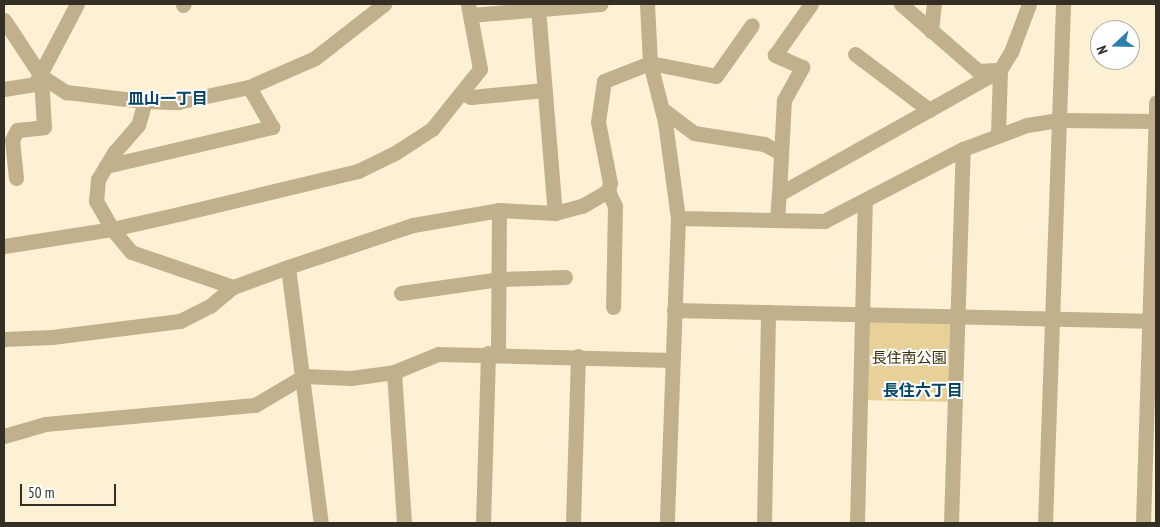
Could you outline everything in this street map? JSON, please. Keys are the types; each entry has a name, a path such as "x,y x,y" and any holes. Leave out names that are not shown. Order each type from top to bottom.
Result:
{"street":[{"path":"4,89 35,84 41,76 77,4"},
{"path":"4,20 41,76 66,92 145,101 178,102 248,87 315,58 384,4"},
{"path":"4,246 112,229 358,172 432,129 480,69 469,9 538,8 601,4"},
{"path":"647,4 650,63 662,109 678,218 671,360 667,523"},
{"path":"777,220 784,100 802,67 775,55 811,4"},
{"path":"901,4 978,71 1000,70"},
{"path":"931,31 934,4"},
{"path":"778,194 1000,70 1011,52 1028,4"},
{"path":"1045,523 1063,4"},
{"path":"538,8 555,213"},
{"path":"613,307 615,206 608,191 610,183 598,122 604,81 650,63 716,76 752,25"},
{"path":"855,54 930,110"},
{"path":"998,136 1000,70"},
{"path":"16,178 12,140 17,130 44,127 41,76"},
{"path":"106,166 272,127 248,87"},
{"path":"462,93 471,97 546,90"},
{"path":"145,101 138,124 98,179 96,201 112,229 131,252 233,287"},
{"path":"1144,523 1153,321 1156,102"},
{"path":"662,109 694,133 764,144 781,153"},
{"path":"678,218 824,221 865,202 963,148 1027,125 1058,120 1156,121"},
{"path":"951,523 963,148"},
{"path":"4,339 52,337 180,321 210,306 233,287 414,225 499,210 555,213 582,206 608,191"},
{"path":"857,523 865,202"},
{"path":"483,523 499,280 499,210"},
{"path":"288,267 304,376 321,523"},
{"path":"401,293 499,280 565,277"},
{"path":"674,310 1153,321"},
{"path":"764,523 768,312"},
{"path":"4,436 45,424 255,405 304,376 351,378 394,372 438,354 493,353 671,360"},
{"path":"573,523 578,356"},
{"path":"394,372 404,523"}],"green space":[{"name":"長住南公園","path":"862,314 957,316 956,402 861,400"}],"district":[{"name":"皿山一丁目","path":"168,98"},
{"name":"長住六丁目","path":"923,390"}]}
